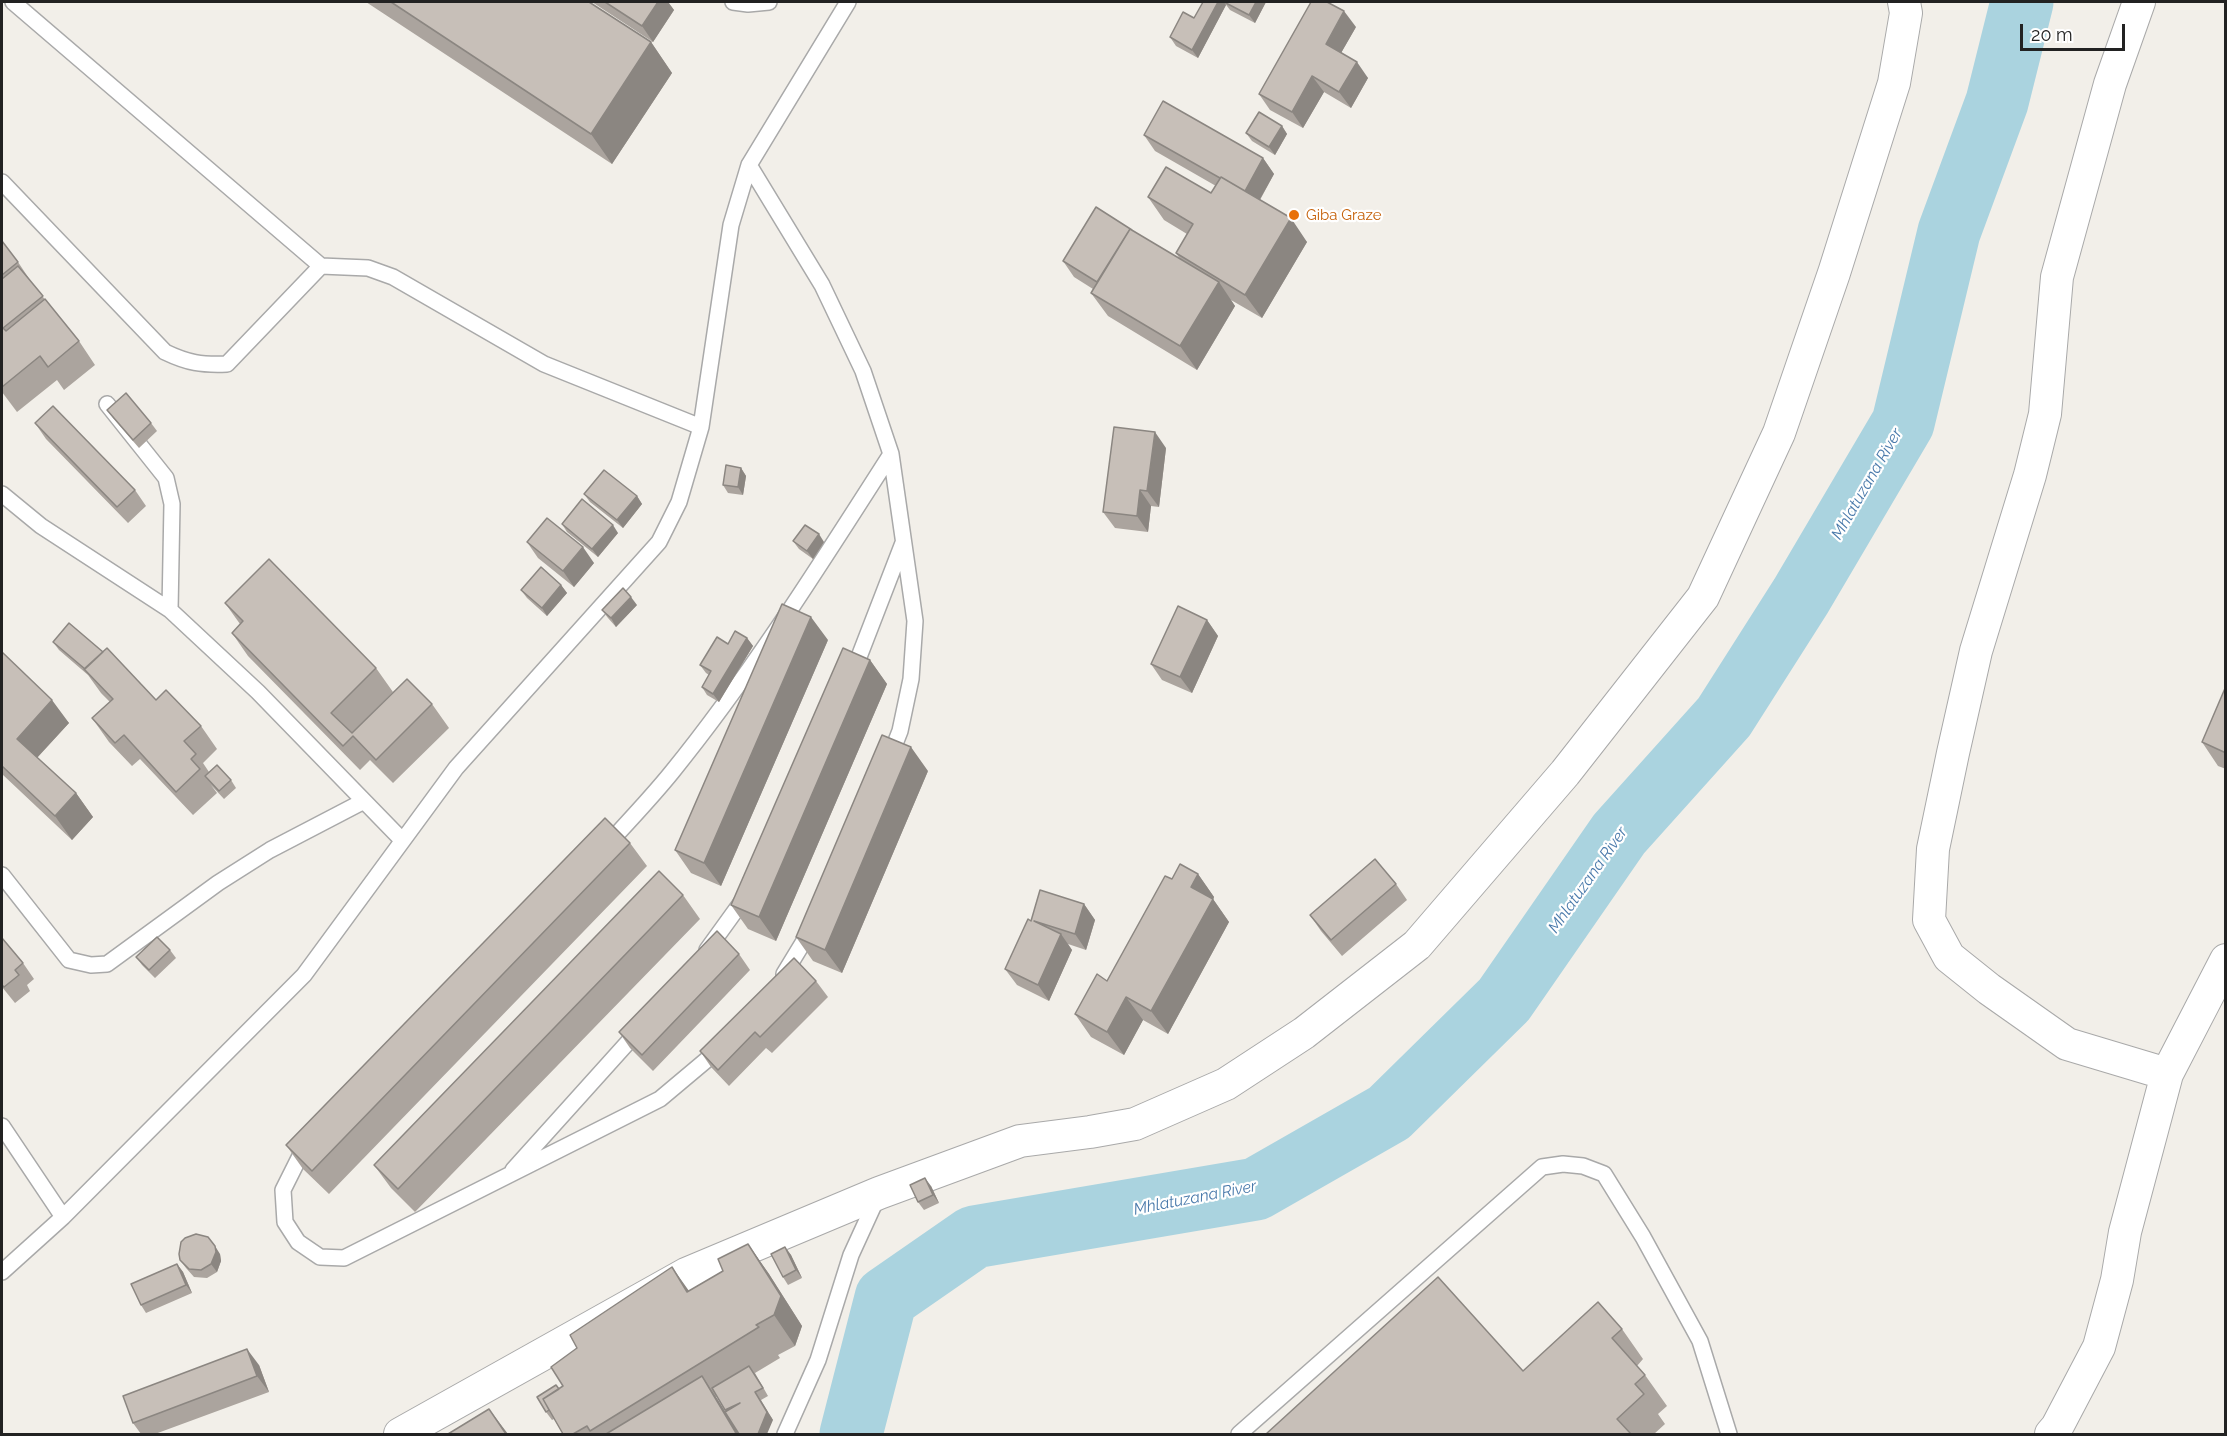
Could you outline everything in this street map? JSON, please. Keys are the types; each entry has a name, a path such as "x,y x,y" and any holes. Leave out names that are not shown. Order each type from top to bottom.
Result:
{"street":[{"path":"400,1434 686,1274 879,1193 1020,1141 1135,1124 1226,1084 1304,1033 1417,945 1565,773 1702,597 1779,433 1831,284 1894,83 1906,13 1904,2"},
{"path":"2139,2 2110,84 2057,277 2045,414 2030,475 1976,651 1933,849 1929,920 1949,957 1989,989 2067,1044 2167,1074"},
{"path":"2051,1434 2057,1427 2099,1347 2117,1280 2125,1232 2167,1074 2226,960"}],"lane":[{"path":"13,2 321,267 368,268 393,277 544,364 701,427"},
{"path":"732,2 748,4 769,2"},
{"path":"2,1272 63,1217 304,975 456,768 659,542 679,502 701,427 731,225 749,165 848,2"},
{"path":"749,165 822,285 863,371 891,454 915,621 911,679 900,731 882,776"},
{"path":"2,182 165,352 182,360 201,365 227,364 321,267"},
{"path":"107,404 166,478 173,514 170,610"},
{"path":"596,858 671,773 739,684 891,454"},
{"path":"2,494 40,526 170,610 258,692 402,840"},
{"path":"844,692 903,542"},
{"path":"2,874 69,960 91,965 107,964 226,878 270,850 364,801"},
{"path":"698,963 744,900 755,879"},
{"path":"778,983 818,916"},
{"path":"507,1176 649,1019"},
{"path":"317,1139 300,1156 283,1190 285,1222 298,1242 320,1257 344,1258 660,1099 720,1048 735,1032"},
{"path":"2,1126 63,1217"},
{"path":"1239,1434 1542,1167 1563,1164 1583,1166 1604,1174 1643,1237 1700,1341 1729,1434"},
{"path":"785,1434 818,1360 851,1256 879,1193"}],"building":[{"path":"391,2 589,2 651,42 591,134"},
{"path":"605,2 658,2 642,26"},
{"path":"1203,2 1218,2 1192,50 1170,37 1183,12 1194,18"},
{"path":"1224,2 1256,2 1249,15"},
{"path":"1311,2 1327,2 1344,11 1326,44 1357,62 1339,92 1312,76 1292,112 1259,94"},
{"path":"1163,101 1263,158 1245,191 1144,135"},
{"path":"1259,112 1282,126 1269,147 1246,133"},
{"path":"1166,167 1211,193 1221,177 1291,218 1245,295 1176,253 1193,224 1148,197"},
{"path":"1096,207 1132,230 1130,229 1097,282 1063,261"},
{"path":"1130,229 1219,282 1180,346 1091,293"},
{"path":"2,241 18,262 2,275"},
{"path":"18,266 43,296 3,328 6,331 45,299 79,341 48,367 40,356 2,387 2,279"},
{"path":"126,393 151,423 133,440 107,410"},
{"path":"53,406 135,490 117,507 35,423"},
{"path":"1114,427 1155,432 1147,491 1140,490 1137,516 1103,512"},
{"path":"726,465 741,468 738,487 723,485"},
{"path":"604,470 637,496 617,520 584,494"},
{"path":"582,499 613,525 592,549 562,524"},
{"path":"547,518 583,547 563,571 527,542"},
{"path":"805,525 819,534 807,551 793,541"},
{"path":"269,559 376,668 331,713 352,733 407,679 432,704 376,760 353,736 343,746 232,633 243,621 225,603"},
{"path":"541,567 561,585 542,608 521,590"},
{"path":"623,588 631,597 611,618 602,610"},
{"path":"782,604 811,617 704,863 675,850"},
{"path":"1178,606 1207,620 1180,677 1151,664"},
{"path":"69,623 103,652 85,669 53,642"},
{"path":"735,631 747,638 713,694 702,687 711,671 700,665 717,637 728,644"},
{"path":"107,648 156,700 166,690 201,726 184,741 196,754 191,759 200,769 176,792 124,735 115,743 92,718 113,699 84,669"},
{"path":"843,648 870,660 759,917 731,905"},
{"path":"2,652 52,700 17,739 76,793 55,816 2,766"},
{"path":"2226,686 2226,753 2202,742"},
{"path":"882,735 911,747 825,950 796,937"},
{"path":"217,765 231,780 219,791 205,776"},
{"path":"605,818 630,843 312,1171 286,1145"},
{"path":"1375,859 1396,884 1331,940 1310,915"},
{"path":"1180,864 1198,874 1191,887 1213,899 1151,1011 1126,997 1107,1032 1075,1014 1097,974 1107,981 1165,876 1172,879"},
{"path":"659,871 683,895 398,1189 374,1165"},
{"path":"1040,890 1084,904 1075,934 1034,921 1061,934 1038,985 1005,969 1028,919 1031,921"},
{"path":"717,931 739,954 642,1055 619,1032"},
{"path":"157,937 170,950 149,970 136,957"},
{"path":"2,938 23,963 15,970 19,975 4,987 2,985"},
{"path":"794,958 816,981 760,1037 755,1032 718,1070 700,1051"},
{"path":"925,1178 933,1195 918,1202 910,1185"},
{"path":"196,1234 208,1237 215,1246 216,1252 211,1264 201,1270 189,1269 180,1260 179,1254 181,1242"},
{"path":"748,1244 781,1296 774,1315 756,1325 759,1327 590,1431 587,1426 573,1434 563,1434 543,1399 563,1386 551,1367 577,1348 570,1335 672,1267 687,1292 723,1271 718,1259"},
{"path":"785,1247 796,1270 783,1277 771,1254"},
{"path":"177,1264 186,1285 141,1305 131,1284"},
{"path":"1438,1277 1523,1371 1598,1302 1622,1329 1612,1338 1645,1375 1635,1384 1644,1394 1617,1419 1631,1434 1266,1434"},
{"path":"247,1349 257,1376 133,1423 123,1396"},
{"path":"749,1366 763,1388 755,1392 767,1412 758,1434 739,1434 725,1412 740,1403 725,1410 712,1388"},
{"path":"702,1376 736,1433 606,1434"},
{"path":"556,1385 559,1389 543,1399 549,1410 546,1412 537,1397"},
{"path":"489,1409 506,1434 448,1434"}],"waterway":[{"name":"Mhlatuzana River","path":"851,1434 886,1298 974,1237 1256,1189 1389,1113 1504,1000 1619,834 1724,717 1801,596 1903,423 1949,232 1997,102 2022,2"}],"place":[{"name":"Giba Graze","path":"1294,215"}]}
